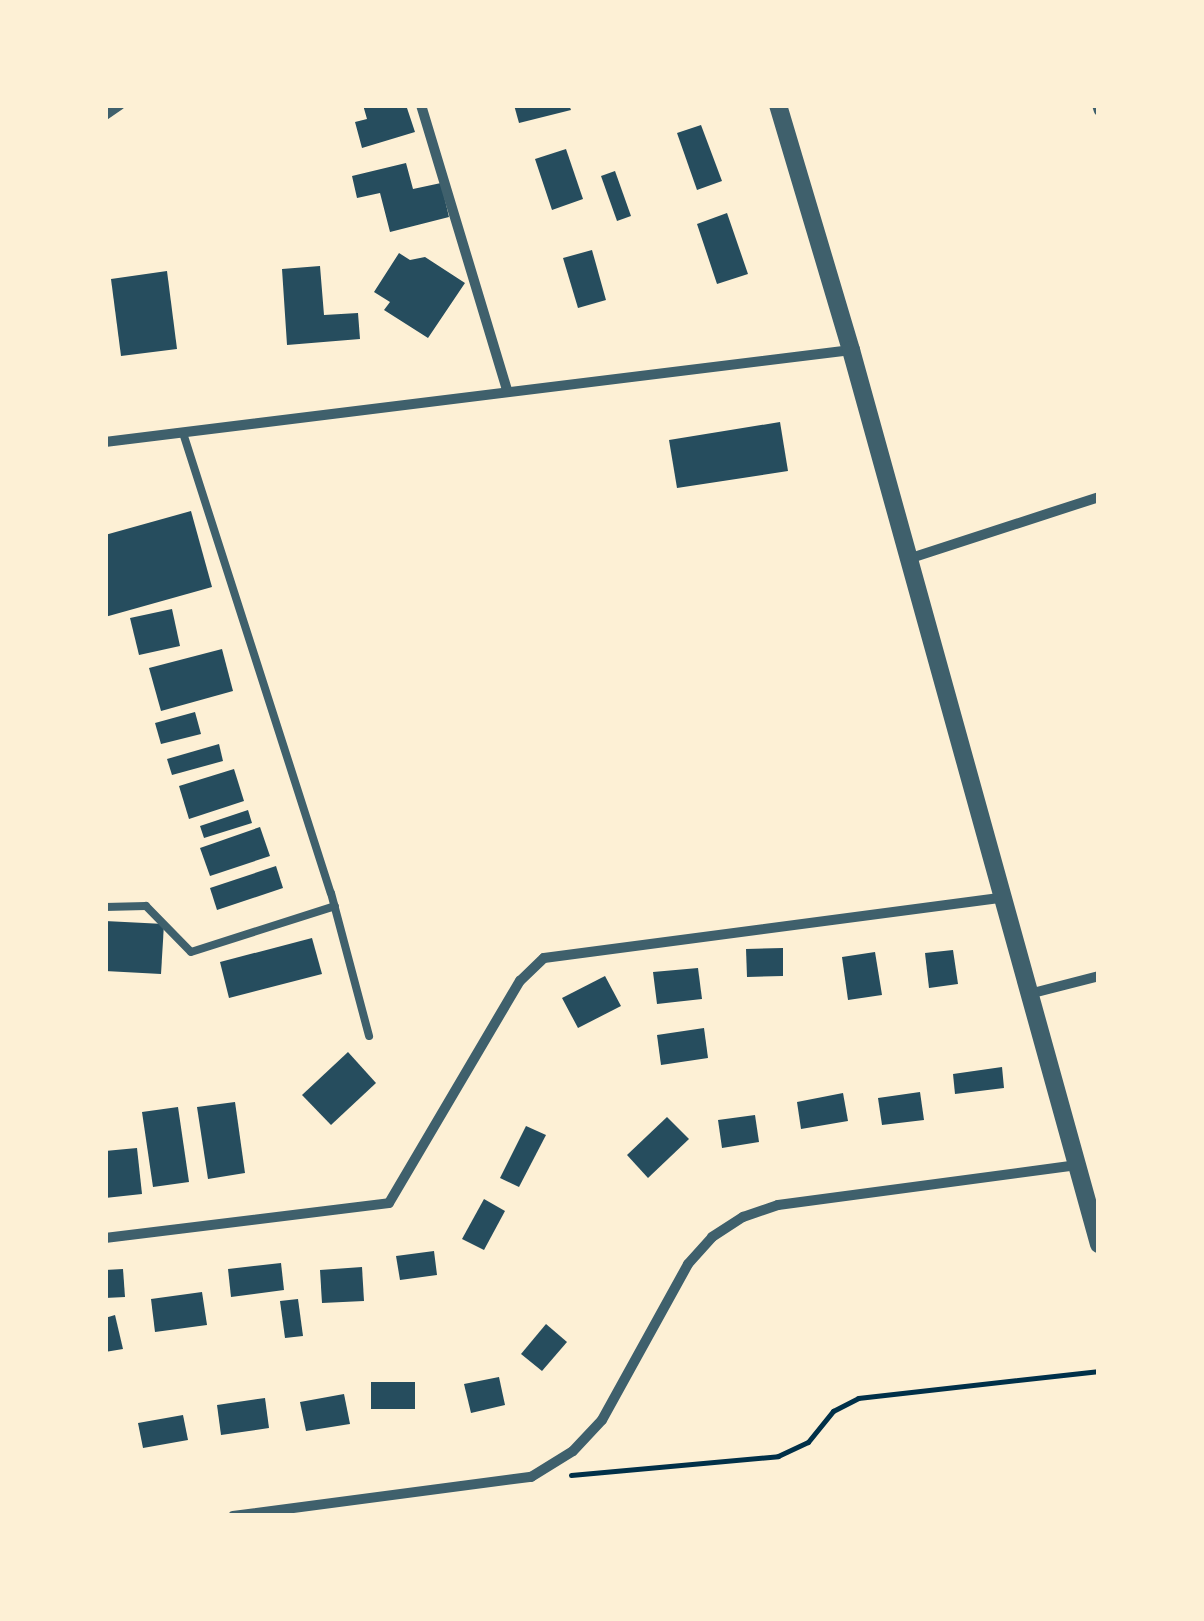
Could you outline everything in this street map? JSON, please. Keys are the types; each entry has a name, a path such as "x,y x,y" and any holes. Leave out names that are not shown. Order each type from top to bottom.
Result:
{"street":[{"path":"105,115 120,105"},
{"path":"421,105 508,389"},
{"path":"778,105 851,350 1099,1244"},
{"path":"105,442 508,389 851,350"},
{"path":"908,559 1099,497"},
{"path":"105,1238 389,1203 520,981 544,958 1001,898"},
{"path":"1030,994 1099,976"},
{"path":"233,1516 530,1477 573,1450 602,1420 688,1264 712,1237 742,1218 778,1204 1080,1165"}],"lane":[{"path":"183,433 335,906 369,1036"},
{"path":"105,906 146,906 191,952 335,906"}],"path":[{"path":"530,1477 639,1472 778,1456 808,1442 833,1411 858,1398 1099,1370"}],"building":[{"path":"363,105 406,105 415,132 362,148 355,122 367,119"},
{"path":"514,105 569,105 571,110 519,123"},
{"path":"701,125 722,181 697,190 677,133"},
{"path":"566,149 583,199 552,210 535,159"},
{"path":"406,163 413,189 441,183 449,217 390,232 380,193 357,198 352,176"},
{"path":"615,171 631,216 617,221 601,176"},
{"path":"727,213 748,274 717,284 697,224"},
{"path":"592,250 606,300 578,308 563,258"},
{"path":"399,253 410,260 425,257 465,283 428,338 384,310 390,302 374,292"},
{"path":"320,266 324,315 358,313 360,339 287,345 282,269"},
{"path":"167,271 177,349 121,356 111,279"},
{"path":"780,422 788,471 677,488 669,440"},
{"path":"191,511 212,587 105,617 105,535"},
{"path":"172,609 180,646 139,655 130,618"},
{"path":"222,649 233,691 161,711 149,668"},
{"path":"195,712 201,734 161,744 155,723"},
{"path":"219,744 223,761 172,775 167,759"},
{"path":"234,769 244,801 189,819 179,786"},
{"path":"248,810 252,823 204,838 200,826"},
{"path":"260,827 270,856 210,876 200,848"},
{"path":"276,866 283,888 217,910 210,888"},
{"path":"105,921 164,924 161,974 105,971"},
{"path":"312,938 322,974 229,998 220,962"},
{"path":"783,948 783,976 747,977 746,949"},
{"path":"953,950 958,984 929,988 925,953"},
{"path":"875,952 882,995 848,1000 842,957"},
{"path":"698,968 702,999 657,1004 653,972"},
{"path":"605,976 621,1006 578,1028 562,998"},
{"path":"704,1028 708,1058 661,1065 657,1035"},
{"path":"348,1052 376,1083 331,1125 302,1095"},
{"path":"1002,1067 1004,1088 955,1094 953,1074"},
{"path":"920,1092 924,1120 882,1125 878,1098"},
{"path":"843,1093 848,1121 801,1129 797,1102"},
{"path":"235,1102 245,1173 208,1179 197,1107"},
{"path":"178,1107 189,1182 153,1187 142,1112"},
{"path":"755,1115 759,1142 722,1148 718,1120"},
{"path":"667,1117 689,1139 648,1178 627,1155"},
{"path":"526,1126 546,1135 519,1187 500,1178"},
{"path":"137,1148 142,1194 105,1198 105,1151"},
{"path":"484,1199 505,1211 484,1250 462,1239"},
{"path":"434,1251 437,1275 400,1280 396,1256"},
{"path":"281,1263 284,1290 231,1297 228,1269"},
{"path":"362,1267 364,1301 322,1303 320,1270"},
{"path":"123,1269 125,1297 105,1298 105,1270"},
{"path":"202,1292 207,1325 155,1332 151,1299"},
{"path":"298,1299 303,1336 285,1338 280,1301"},
{"path":"115,1315 123,1349 105,1352 105,1318"},
{"path":"546,1324 567,1342 542,1371 521,1354"},
{"path":"499,1377 505,1405 471,1413 464,1384"},
{"path":"371,1382 415,1382 415,1409 371,1409"},
{"path":"344,1394 350,1424 306,1431 300,1402"},
{"path":"265,1398 269,1428 221,1435 217,1405"},
{"path":"183,1415 188,1440 143,1448 138,1423"}]}
